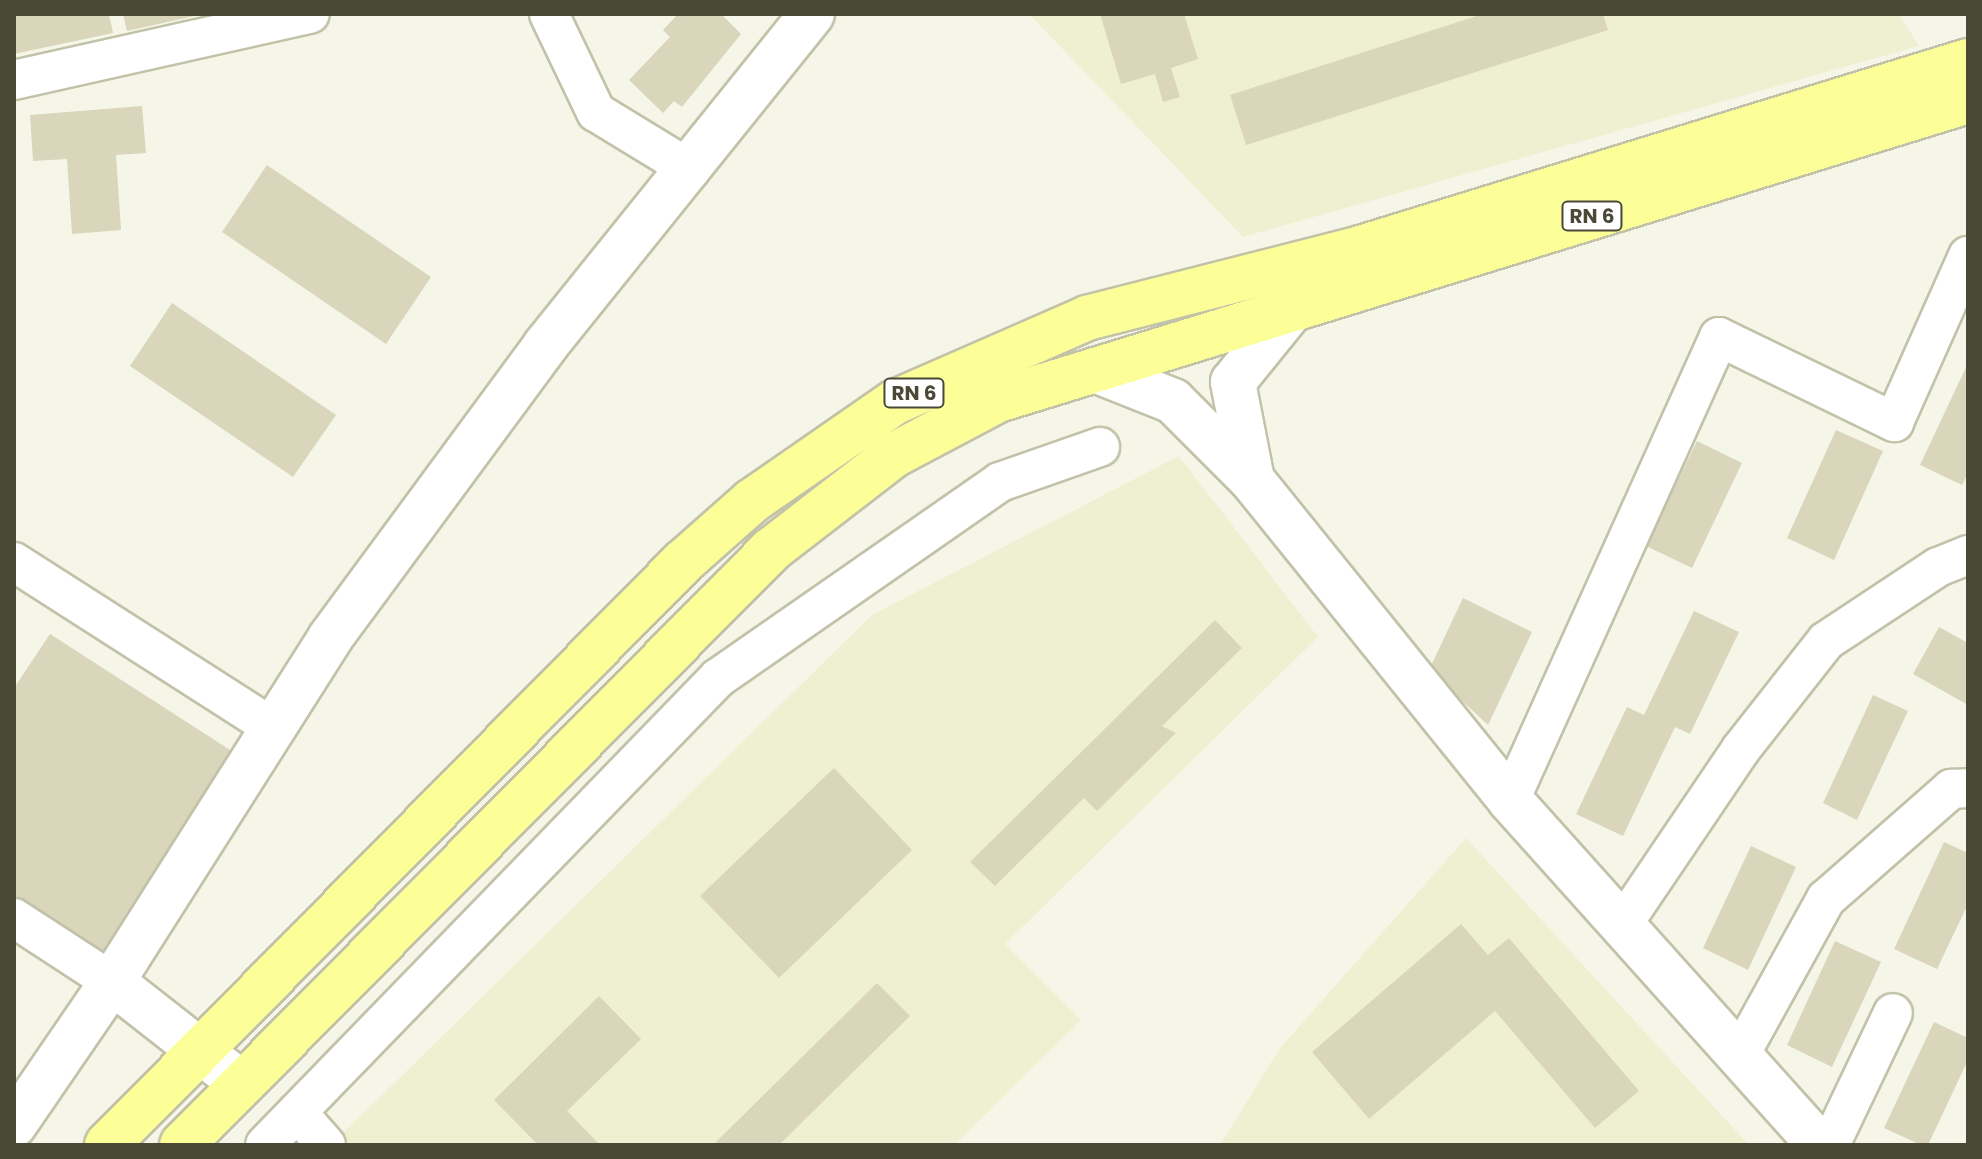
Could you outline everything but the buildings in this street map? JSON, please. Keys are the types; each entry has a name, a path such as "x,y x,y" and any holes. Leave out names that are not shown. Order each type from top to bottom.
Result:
{"main road":[{"name":"RN 6","path":"107,1145 752,501 828,443 978,360 1087,318 1357,249 1968,61"},
{"name":"RN 6","path":"182,1145 771,550 894,455 998,400 1968,101"}],"street":[{"path":"14,80 310,14"},
{"path":"549,14 596,112 691,170"},
{"path":"14,1125 112,982 330,638 545,346 691,170 812,14"},
{"path":"1510,800 1719,337 1894,422 1968,256"},
{"path":"1185,293 1217,331 1233,382 1252,480"},
{"path":"1173,401 1176,344 1185,293"},
{"path":"1233,382 1293,308"},
{"path":"1095,370 1173,401 1252,480 1510,800 1622,925 1742,1051 1820,1145"},
{"path":"265,1145 718,678 1000,482 1100,447"},
{"path":"1622,925 1741,749 1826,641 1938,567 1968,555"},
{"path":"14,562 274,728"},
{"path":"1742,1051 1826,899 1951,789 1968,788"},
{"path":"14,918 112,982 241,1083"},
{"path":"1830,1145 1893,1013"},
{"path":"297,1112 326,1145"}],"shaded area":[{"path":"1029,14 1899,14 1919,46 1243,237"},
{"path":"1179,456 1318,637 1005,944 1081,1020 954,1145 331,1145 872,615"},
{"path":"1466,838 1749,1145 1220,1145 1280,1048"}]}
